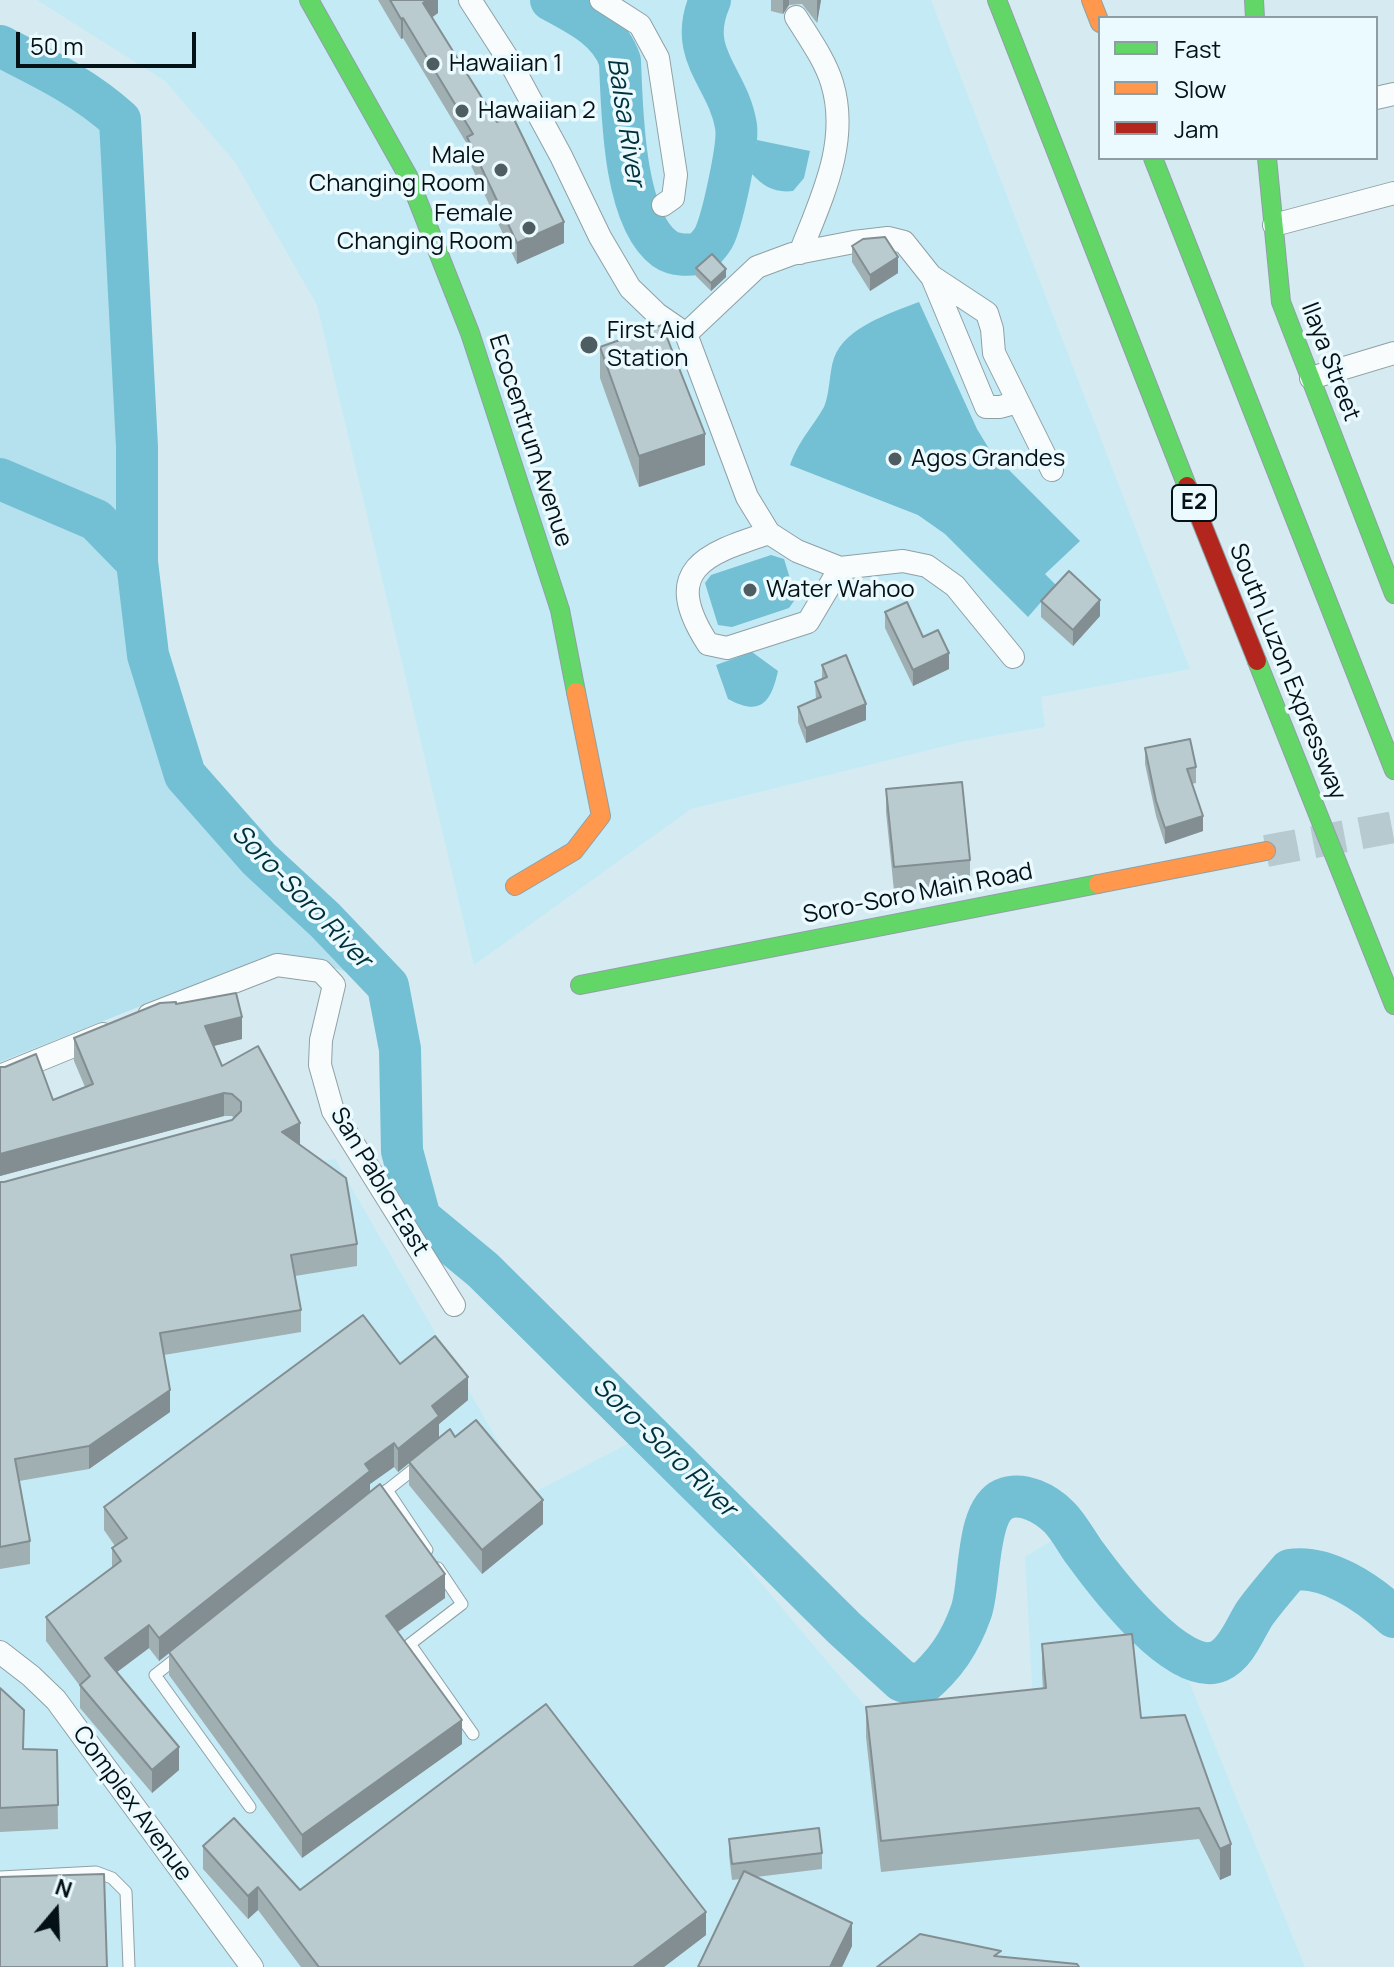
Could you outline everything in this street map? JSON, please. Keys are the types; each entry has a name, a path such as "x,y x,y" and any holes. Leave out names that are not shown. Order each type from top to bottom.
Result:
{"main road":[{"name":"Ecocentrum Avenue","path":"309,0 408,176 470,333 560,610 601,816 574,851 515,886"},
{"name":"South Luzon Expressway","path":"997,0 1130,344 1394,1005"},
{"path":"1154,160 1394,770"},
{"name":"Ilaya Street","path":"1267,160 1281,302 1394,594"},
{"name":"Soro-Soro Main Road","path":"580,985 1266,851"}],"street":[{"path":"470,0 510,62 600,237 630,288 657,314 686,334 747,497 769,533 797,551 840,568 903,561 927,566 955,586 1013,657"},
{"path":"601,0 640,25 658,58 676,175 673,198 663,205"},
{"path":"796,17 832,82 838,114 833,165 800,253"},
{"path":"1274,225 1394,193"},
{"path":"686,334 757,267 800,253 888,238 904,242 931,276 986,407 1018,402"},
{"path":"931,276 987,313 994,353 1052,470"},
{"path":"1311,378 1394,353"},
{"path":"769,533 730,546 705,559 690,576 687,592 691,611 708,644 727,648 808,622 840,568"},
{"name":"San Pablo-East","path":"0,1076 277,965 321,971 334,985 321,1040 320,1065 333,1111 454,1305"},
{"name":"Complex Avenue","path":"0,1652 56,1700 252,1967"}],"lane":[{"path":"363,1510 424,1462"},
{"path":"387,1490 462,1604 410,1644 473,1734"},
{"path":"192,1646 155,1675 250,1807"},
{"path":"0,1877 96,1872 112,1878 126,1892 129,1967"}],"shaded area":[{"path":"37,0 931,0 1190,669 1041,697 1045,727 965,741 691,809 474,965 317,305 235,162 165,81"},
{"path":"0,46 77,88 120,120 137,447 137,562 148,655 185,775 259,859 325,920 388,986 320,963 267,956 0,1062"},
{"path":"757,140 810,151 804,178 793,191 770,188 752,174"},
{"name":"Agos Grandes","path":"919,302 977,429 991,452 1080,541 1045,574 1056,585 1028,617 945,534 918,515 790,465 824,407 832,364 840,347 870,322"},
{"name":"Water Wahoo","path":"771,555 784,559 796,598 789,608 732,627 718,625 705,583 711,575"},
{"path":"752,652 778,671 768,698 749,707 728,699 716,665"},
{"path":"335,1159 529,1495 639,1438 879,1723 1033,1705 1025,1557 1054,1539 1188,1679 1305,1967 0,1967 0,1216"}],"building":[{"path":"390,0 427,0 423,3 497,122 512,115 564,222 517,243 467,137 473,134"},
{"path":"885,237 898,257 870,275 852,246 863,239"},
{"path":"712,254 726,269 711,283 696,268"},
{"path":"662,325 705,434 639,456 600,347"},
{"path":"1069,571 1100,600 1073,630 1041,601"},
{"path":"907,602 923,637 938,630 949,653 913,670 885,612"},
{"path":"846,655 866,704 806,728 798,707 821,697 815,682 827,677 822,665"},
{"path":"1190,739 1196,767 1187,769 1203,816 1165,828 1145,748"},
{"path":"962,782 970,860 894,867 886,789"},
{"path":"236,993 242,1017 205,1026 222,1066 258,1046 300,1123 282,1132 346,1178 357,1244 291,1255 301,1310 160,1333 170,1390 89,1446 15,1459 30,1541 0,1547 0,1182 232,1120 241,1111 241,1102 232,1094 224,1093 0,1154 0,1067 36,1054 53,1100 93,1084 74,1038 160,1003 176,1004"},
{"path":"363,1315 400,1364 435,1336 468,1377 432,1406 439,1416 398,1449 394,1443 365,1464 370,1471 159,1638 149,1625 105,1658 179,1747 152,1770 80,1685 90,1676 46,1617 121,1561 112,1548 127,1538 104,1507"},
{"path":"476,1420 543,1500 482,1550 409,1462 450,1429 455,1437"},
{"path":"380,1484 445,1574 386,1616 462,1720 302,1835 169,1652"},
{"path":"1132,1634 1141,1718 1185,1715 1231,1844 1220,1849 1199,1808 881,1841 866,1707 1046,1688 1042,1644"},
{"path":"0,1688 24,1710 23,1749 57,1750 58,1805 0,1808"},
{"path":"546,1704 706,1912 633,1967 319,1967 258,1887 248,1896 203,1846 234,1818 300,1890"},
{"path":"819,1828 822,1853 732,1864 729,1839"},
{"path":"744,1871 852,1923 830,1967 698,1967"},
{"path":"104,1874 107,1967 0,1967 0,1877"},
{"path":"920,1934 1001,1951 994,1956 1077,1964 1079,1967 877,1967"}],"waterway":[{"name":"Balsa River","path":"551,0 592,24 615,50 620,61 628,161 641,213 651,234 665,249 686,255 700,254 715,235 735,148 736,126 732,109 711,65 703,36 710,0"},
{"name":"Soro-Soro River","path":"0,46 78,88 120,120 137,447 137,562 148,655 185,775 259,859 325,920 388,986 400,1049 402,1151 420,1218 483,1270 844,1628 902,1681 920,1686 957,1644 974,1600 980,1550 988,1518 995,1506 1011,1497 1034,1500 1054,1512 1108,1584 1144,1624 1184,1656 1203,1663 1219,1661 1231,1652 1255,1613 1290,1570 1318,1571 1346,1582 1394,1617"},
{"path":"0,479 96,520 137,562"}],"tunnel":[{"path":"1266,851 1394,827"}],"traffic: fast":[{"path":"309,0 408,176 470,333 560,610 576,692"},
{"path":"997,0 1187,486"},
{"path":"1254,0 1255,16"},
{"path":"1154,160 1394,770"},
{"path":"1267,160 1281,302 1394,594"},
{"path":"1257,661 1394,1005"},
{"path":"580,985 1098,884"}],"traffic: slow":[{"path":"1091,0 1098,18"},
{"path":"515,886 574,851 601,816 576,692"},
{"path":"1098,884 1266,851"}],"traffic: jam":[{"path":"1187,486 1257,661"}],"place":[{"name":"Hawaiian 1","path":"433,64"},
{"name":"Hawaiian 2","path":"462,111"},
{"name":"Male Changing Room","path":"501,170"},
{"name":"Female Changing Room","path":"529,228"},
{"name":"First Aid Station","path":"589,345"},
{"name":"Agos Grandes","path":"895,459"},
{"name":"Water Wahoo","path":"750,590"}]}
